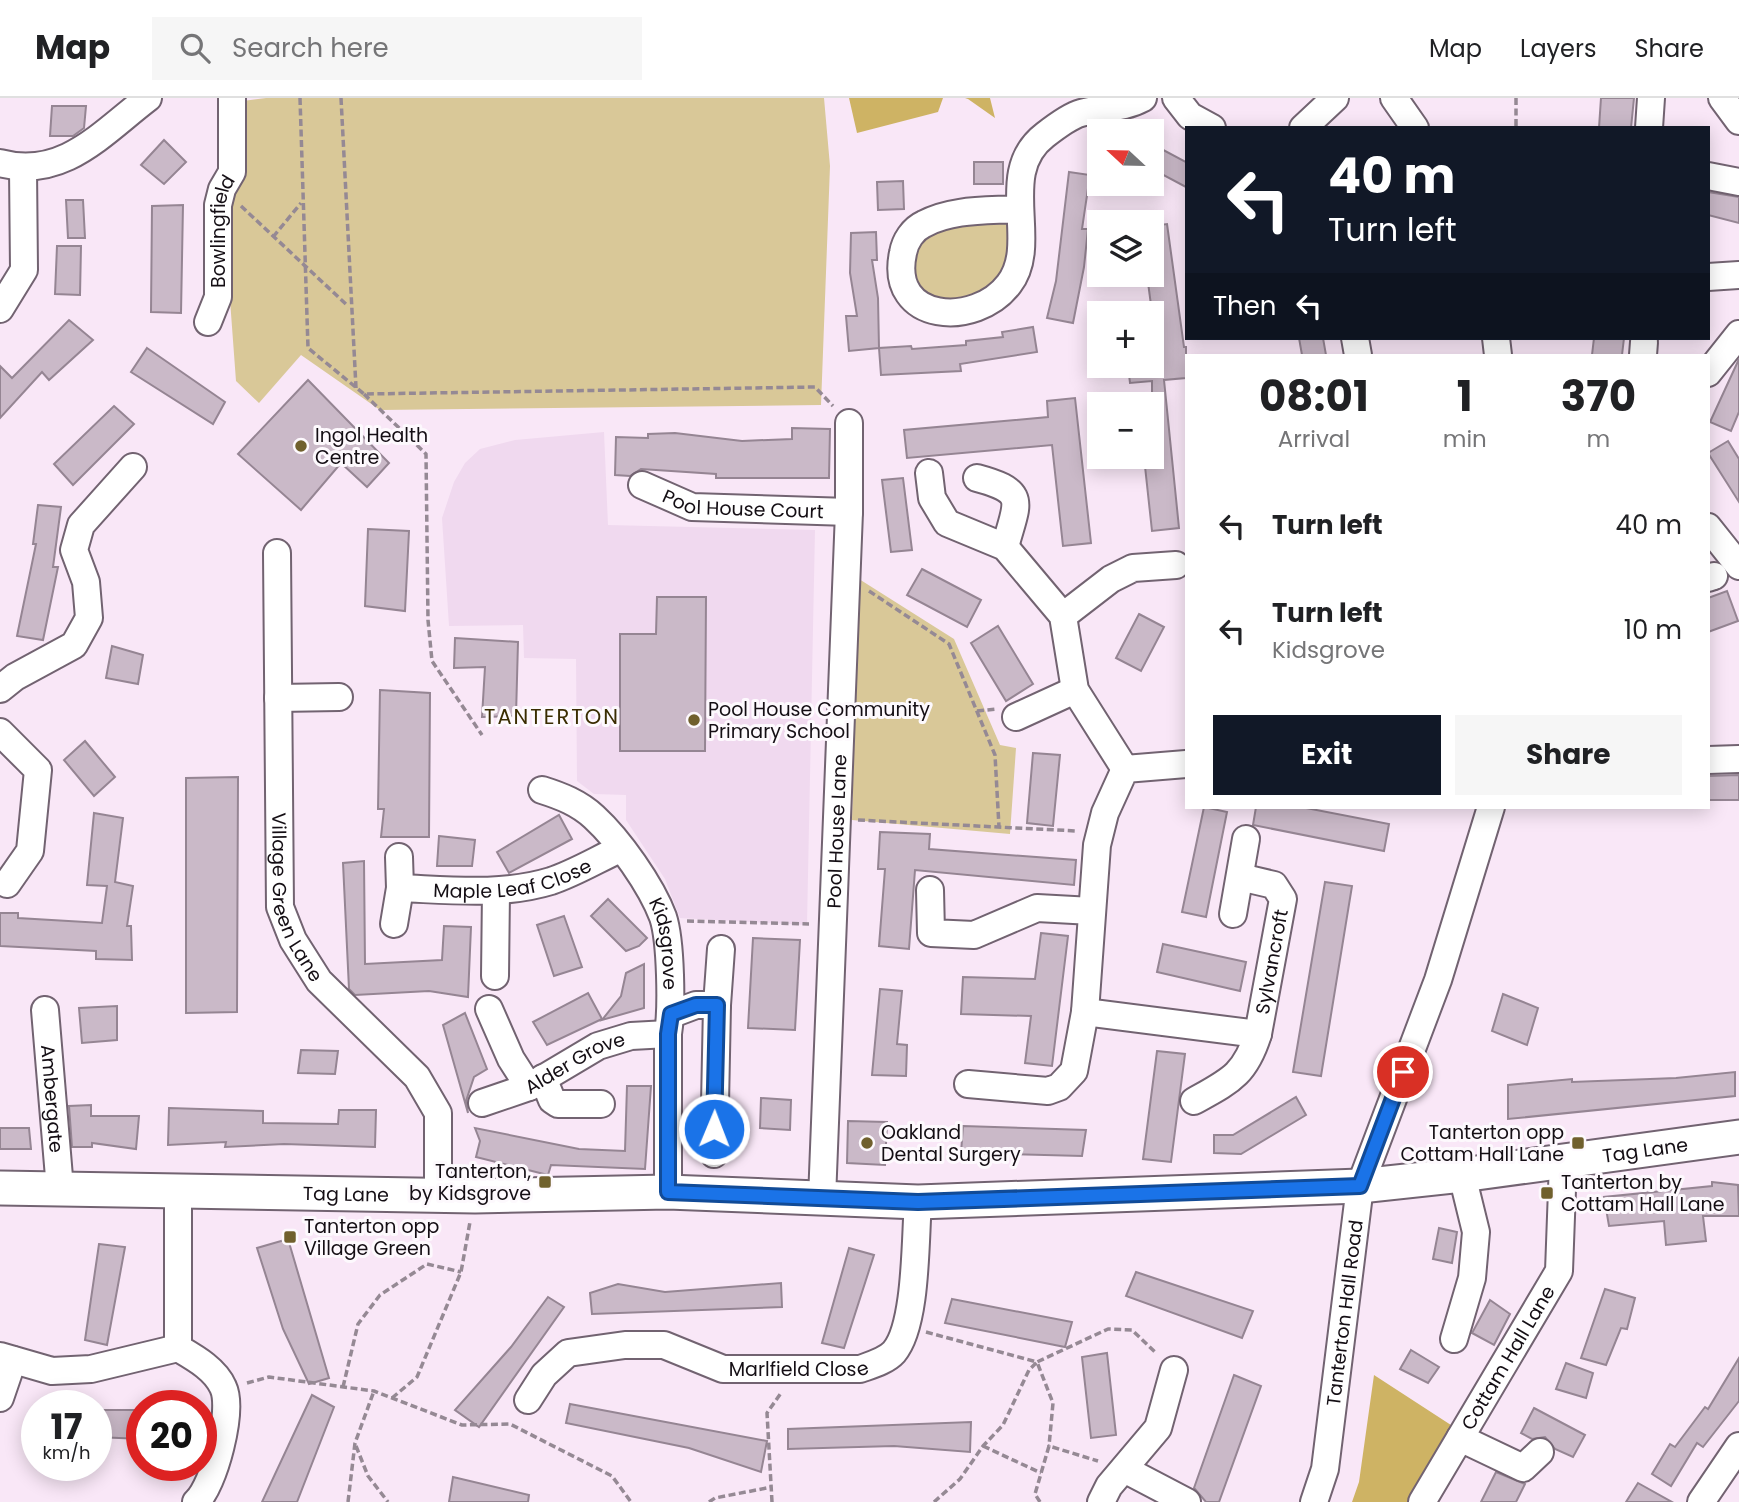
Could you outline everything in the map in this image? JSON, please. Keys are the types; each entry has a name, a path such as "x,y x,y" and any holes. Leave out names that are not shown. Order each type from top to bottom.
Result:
{"main road":[{"name":"Tag Lane","path":"0,1188 475,1196 668,1192 918,1202 1360,1186 1563,1162 1739,1137"}],"street":[{"path":"0,309 24,270 12,166 57,162 84,149 148,98"},
{"name":"Bowlingfield","path":"208,323 218,297 218,205 222,189 232,172 232,98"},
{"path":"1017,209 957,212 920,225 904,248 900,267 902,285 911,299 935,310 964,312 1000,294 1011,282 1020,260 1021,235 1017,209 1025,160 1044,136 1079,114 1130,105 1143,98"},
{"path":"1176,98 1190,116 1208,126"},
{"path":"1305,126 1335,98"},
{"path":"1394,98 1414,126"},
{"path":"1649,126 1651,98"},
{"path":"1722,98 1739,121"},
{"path":"1710,176 1739,182"},
{"path":"1710,277 1739,275"},
{"path":"1710,370 1739,334"},
{"name":"Pool House Lane","path":"822,1199 847,576 849,423"},
{"path":"0,689 15,677 74,645 89,618 86,582 74,550 81,525 133,467"},
{"path":"929,473 932,498 947,523 1005,547 1063,615 1075,690 1125,769"},
{"path":"977,478 1006,486 1013,493 1016,503 1005,547"},
{"name":"Pool House Court","path":"642,485 692,507 849,512"},
{"path":"1710,530 1739,566"},
{"name":"Village Green Lane","path":"278,553 280,908 293,940 319,981 417,1077 438,1112 438,1194"},
{"path":"1063,615 1111,579 1133,568 1176,565"},
{"path":"1016,717 1075,690"},
{"path":"278,698 339,697"},
{"path":"0,733 38,769 30,851 7,884"},
{"path":"1710,760 1739,759"},
{"path":"1125,769 1185,764"},
{"path":"968,1084 1035,1091 1059,1087 1074,1071 1085,1012 1100,832 1105,813 1125,769"},
{"name":"Kidsgrove","path":"542,790 564,797 594,816 650,887 664,920 670,1024 668,1192"},
{"name":"Tanterton Hall Road","path":"1314,1502 1325,1469 1360,1186 1438,980 1490,809"},
{"path":"1233,914 1247,839"},
{"name":"Maple Leaf Close","path":"400,888 496,891 553,880 620,849"},
{"path":"394,924 400,888 399,857"},
{"name":"Sylvancroft","path":"1194,1101 1234,1079 1250,1059 1258,1034 1283,899 1273,885 1240,877"},
{"path":"930,890 929,927 931,933 937,935 974,934 1037,908 1092,911"},
{"path":"495,976 496,891"},
{"path":"713,1154 721,948"},
{"name":"Alder Grove","path":"482,1103 536,1082 597,1046 670,1024 696,1005 717,1005"},
{"path":"489,1009 511,1059 552,1100 558,1104 601,1104"},
{"name":"Ambergate","path":"45,1010 60,1189"},
{"name":"Sylvancroft","path":"1085,1012 1258,1034"},
{"name":"Cottam Hall Lane","path":"1422,1502 1559,1271 1563,1162"},
{"path":"1454,1339 1472,1278 1476,1232 1462,1175"},
{"path":"178,1193 178,1348"},
{"name":"Marlfield Close","path":"528,1400 544,1375 568,1353 625,1345 664,1345 723,1369 859,1369 878,1363 893,1353 908,1327 918,1202"},
{"path":"0,1398 6,1358 52,1371 91,1369 178,1348 215,1374 224,1389 225,1425 214,1468 196,1502"},
{"path":"1101,1502 1158,1428 1174,1370"},
{"path":"1460,1438 1523,1468 1540,1452"},
{"path":"1701,1502 1739,1446"},
{"path":"1124,1469 1187,1502"}],"path":[{"path":"300,98 308,348 364,394 426,454 428,620 432,661 482,735"},
{"path":"341,98 349,307 356,388"},
{"path":"1516,98 1516,126"},
{"path":"222,189 349,307"},
{"path":"273,237 303,201"},
{"path":"364,394 815,387"},
{"path":"847,576 949,643 995,755 999,827"},
{"path":"837,818 1100,832"},
{"path":"664,920 832,925"},
{"path":"392,1398 417,1377 461,1272 475,1196"},
{"path":"343,1387 358,1324 380,1295 427,1264 461,1272"},
{"path":"908,1327 1037,1362"},
{"path":"934,1502 960,1479 983,1446 1003,1425 1029,1370 1037,1362 1108,1329 1132,1330 1174,1370"},
{"path":"1037,1362 1053,1403 1049,1446 1035,1494 1040,1502"},
{"path":"772,1502 767,1413 796,1371"},
{"path":"224,1389 269,1377 374,1391 462,1425 510,1424 612,1476 631,1502"},
{"path":"348,1502 355,1443 374,1391"},
{"path":"355,1443 369,1476 388,1502"},
{"path":"983,1446 1041,1473"},
{"path":"1049,1446 1124,1469"},
{"path":"709,1502 715,1498 772,1487"}],"shaded area":[{"path":"266,98 824,98 830,166 821,405 380,410 301,355 259,403 236,381 223,205 243,101"},
{"path":"849,98 943,98 938,112 857,133"},
{"path":"965,98 990,98 995,118 968,99"},
{"path":"1017,209 1000,294 925,308 904,248 911,234"},
{"name":"Pool House Community Primary School","path":"604,432 608,525 815,530 807,925 680,918 665,879 626,820 626,795 594,794 577,781 576,659 524,658 523,625 449,626 442,518 454,482 465,463 480,449 515,440"},
{"path":"859,579 954,639 1000,745 1016,748 1010,834 852,820"},
{"path":"1374,1375 1454,1427 1412,1502 1352,1502 1359,1482"}],"building":[{"path":"1601,98 1634,98 1631,126 1599,126"},
{"path":"52,106 86,106 84,128 73,136 50,136"},
{"path":"164,140 186,162 164,184 141,165"},
{"path":"1164,150 1185,161 1185,186 1164,175"},
{"path":"974,162 1003,162 1003,184 974,184"},
{"path":"1069,172 1087,175 1082,229 1087,229 1087,238 1073,323 1047,318 1056,281"},
{"path":"903,181 904,209 878,210 877,182"},
{"path":"1710,192 1739,197 1739,223 1710,216"},
{"path":"66,200 83,200 85,238 68,238"},
{"path":"183,205 181,313 151,312 152,206"},
{"path":"1164,224 1167,224 1186,347 1185,378 1164,380 1179,528 1152,531 1145,469 1164,469 1164,392 1152,392 1152,381 1130,383 1129,378 1164,378 1164,301 1150,301 1149,287 1164,287"},
{"path":"876,232 877,260 872,260 878,298 879,348 849,351 846,316 857,316 850,273 851,233"},
{"path":"57,246 81,246 80,295 55,294"},
{"path":"69,320 93,340 49,380 42,372 0,418 0,366 12,378"},
{"path":"1033,327 1037,352 960,364 961,371 881,375 879,348 911,346 912,349 966,345 966,341 1003,337 1002,332"},
{"path":"1299,340 1323,340 1326,354 1302,354"},
{"path":"1594,340 1624,340 1622,354 1592,354"},
{"path":"147,348 225,402 213,424 131,372"},
{"path":"1739,359 1739,412 1731,431 1710,422"},
{"name":"Ingol Health Centre","path":"308,380 389,463 367,487 341,463 301,510 238,454"},
{"path":"1075,398 1091,543 1063,546 1052,445 907,458 904,430 1048,417 1047,401"},
{"path":"114,406 134,424 73,485 54,464"},
{"path":"792,428 830,429 829,478 716,478 716,474 641,469 630,476 615,475 616,437 648,438 648,434 675,433 742,441 792,439"},
{"path":"1728,441 1739,459 1739,502 1710,456 1710,452"},
{"path":"903,478 912,550 891,552 882,480"},
{"path":"38,505 61,507 53,567 58,567 43,640 17,636 36,544 33,544"},
{"path":"368,529 409,531 405,611 365,606"},
{"path":"922,569 981,600 967,627 907,595"},
{"path":"1727,591 1738,621 1710,631 1710,597"},
{"path":"657,597 706,597 705,751 620,751 620,634 656,634"},
{"path":"1139,614 1164,627 1141,671 1116,658"},
{"path":"998,626 1033,684 1006,701 971,643"},
{"path":"455,638 518,642 516,716 482,717 485,667 454,668"},
{"path":"112,646 143,655 138,684 106,678"},
{"path":"380,690 430,693 429,837 381,837 384,809 378,809"},
{"path":"85,741 115,777 94,796 64,760"},
{"path":"1033,753 1060,755 1053,826 1027,823"},
{"path":"1739,775 1739,800 1710,800 1710,776"},
{"path":"238,777 237,1012 186,1013 186,778"},
{"path":"1204,809 1227,812 1206,917 1182,912"},
{"path":"1256,809 1311,809 1389,824 1384,851 1253,825"},
{"path":"94,813 123,818 115,882 133,886 127,926 131,926 132,960 96,959 96,951 0,946 0,913 18,913 18,918 102,923 107,886 87,885"},
{"path":"559,815 572,839 509,873 497,852"},
{"path":"880,832 930,834 929,849 1076,860 1074,885 915,870 909,949 879,946 885,869 878,869"},
{"path":"439,836 475,840 472,866 437,866"},
{"path":"364,861 365,964 442,960 444,926 471,927 468,997 429,991 355,995 349,989 343,863"},
{"path":"1325,882 1352,886 1321,1076 1293,1072"},
{"path":"608,899 647,938 639,946 626,951 591,916"},
{"path":"564,916 582,967 554,976 537,925"},
{"path":"1041,933 1068,936 1052,1066 1025,1063 1031,1016 961,1014 963,977 1035,979"},
{"path":"753,938 800,940 795,1030 748,1028"},
{"path":"1163,944 1246,962 1240,991 1157,972"},
{"path":"644,964 644,1008 602,1020 621,996 626,973"},
{"path":"880,989 902,991 897,1044 907,1045 906,1076 872,1075"},
{"path":"588,993 602,1019 547,1045 533,1022"},
{"path":"1503,994 1538,1008 1527,1045 1492,1031"},
{"path":"117,1006 117,1040 82,1043 79,1008"},
{"path":"465,1013 487,1069 474,1077 466,1101 468,1113 443,1025"},
{"path":"301,1050 338,1051 335,1074 298,1073"},
{"path":"1157,1051 1185,1054 1171,1162 1143,1159"},
{"path":"1735,1072 1735,1096 1508,1119 1508,1085 1572,1079 1572,1082 1676,1078"},
{"path":"627,1086 651,1086 645,1169 551,1165 548,1175 476,1157 480,1141 475,1128 579,1149 625,1151"},
{"path":"1296,1097 1306,1115 1241,1154 1214,1153 1214,1135 1233,1135"},
{"path":"761,1098 791,1100 790,1130 760,1128"},
{"path":"91,1105 91,1116 139,1116 136,1149 92,1143 92,1147 72,1147 69,1106"},
{"path":"169,1108 263,1111 263,1123 338,1124 339,1110 376,1110 375,1147 284,1144 225,1147 226,1142 168,1145"},
{"name":"Oakland Dental Surgery","path":"848,1121 887,1122 885,1165 847,1163"},
{"path":"963,1126 1086,1130 1082,1156 961,1153"},
{"path":"0,1128 29,1128 31,1149 0,1149"},
{"path":"1712,1182 1738,1185 1739,1216 1703,1216 1706,1241 1666,1245 1664,1221 1609,1226 1604,1197 1712,1186"},
{"path":"1439,1228 1457,1232 1452,1263 1433,1259"},
{"path":"288,1239 329,1378 309,1384 283,1329 257,1248"},
{"path":"99,1244 125,1247 107,1345 85,1340"},
{"path":"849,1248 874,1255 844,1348 822,1343"},
{"path":"1136,1272 1253,1311 1242,1338 1126,1296"},
{"path":"781,1283 782,1307 592,1314 590,1293 618,1284 665,1292"},
{"path":"1605,1289 1635,1298 1627,1329 1621,1328 1606,1365 1581,1358"},
{"path":"548,1297 564,1307 479,1427 455,1410 511,1347"},
{"path":"952,1299 1072,1322 1065,1347 945,1323"},
{"path":"1490,1300 1510,1314 1494,1345 1472,1333"},
{"path":"1411,1350 1439,1367 1428,1383 1400,1369"},
{"path":"1107,1353 1116,1435 1091,1438 1082,1357"},
{"path":"1739,1358 1739,1401 1703,1447 1697,1443 1671,1486 1652,1474 1670,1444 1675,1447 1705,1407 1708,1409"},
{"path":"1566,1363 1593,1373 1586,1398 1556,1389"},
{"path":"1234,1375 1261,1386 1219,1502 1206,1502 1194,1488"},
{"path":"312,1395 334,1407 297,1502 262,1502"},
{"path":"570,1404 767,1441 761,1472 689,1448 566,1423"},
{"path":"1534,1408 1585,1435 1573,1457 1555,1449 1545,1437 1532,1439 1521,1433"},
{"path":"112,1410 126,1410 126,1438 112,1438"},
{"path":"971,1422 970,1452 894,1446 788,1449 788,1429"},
{"path":"1496,1472 1525,1484 1516,1502 1481,1502"},
{"path":"453,1477 529,1495 528,1502 449,1502"},
{"path":"1638,1483 1672,1502 1626,1502"}],"place":[{"name":"Ingol Health Centre","path":"301,446"},
{"name":"Pool House Community Primary School","path":"694,720"},
{"name":"Oakland Dental Surgery","path":"867,1143"},
{"name":"Tanterton opp Cottam Hall Lane","path":"1578,1143"},
{"name":"Tanterton, by Kidsgrove","path":"545,1182"},
{"name":"Tanterton by Cottam Hall Lane","path":"1547,1193"},
{"name":"Tanterton opp Village Green","path":"290,1237"}],"district":[{"name":"TANTERTON","path":"552,716"}],"route":[{"path":"714,1129 717,1005 696,1005 671,1014 668,1034 668,1192 918,1202 1360,1186 1403,1072"}]}
